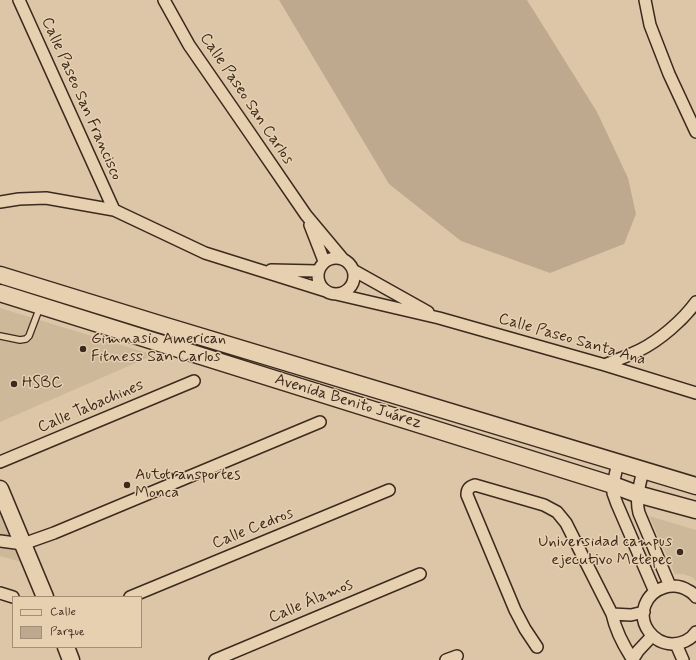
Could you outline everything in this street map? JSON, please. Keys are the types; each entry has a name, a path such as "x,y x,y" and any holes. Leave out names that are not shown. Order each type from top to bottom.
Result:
{"main road":[{"name":"Avenida Benito Juárez","path":"0,275 696,486"},
{"name":"Avenida Benito Juárez","path":"0,293 638,494 696,510"},
{"path":"0,489 45,596"},
{"path":"66,648 71,660"}],"street":[{"name":"Calle Paseo San Francisco","path":"19,0 114,210"},
{"name":"Calle Paseo San Carlos","path":"164,0 189,45 306,215 342,258"},
{"path":"645,0 650,25 669,74 696,132"},
{"name":"Calle Paseo Santa Ana","path":"0,202 19,199 46,198 114,210 204,253 331,292 439,318 605,365 696,393"},
{"name":"Calle Paseo San Carlos","path":"306,215 324,261"},
{"path":"333,258 342,258 351,265 353,270 354,276 349,288 343,292 331,292 321,287 317,276 320,265 324,261 333,258"},
{"name":"Calle Paseo Santa Ana","path":"259,270 318,271"},
{"name":"Calle Paseo Santa Ana","path":"353,270 439,318"},
{"path":"605,365 640,350 668,332 696,302"},
{"name":"Calle Tabachines","path":"0,462 194,382"},
{"path":"0,541 23,544 54,533 320,422"},
{"path":"618,462 613,485 617,504 655,592"},
{"path":"644,470 638,494 639,513 670,586"},
{"path":"537,647 515,610 467,495 467,491 471,486 475,485 529,501 557,512 566,522 612,614 614,624 620,638 633,660 638,651 652,636"},
{"name":"Calle Cedros","path":"132,596 389,490"},
{"name":"Calle Álamos","path":"215,660 420,574"},
{"path":"695,636 676,644 667,644 652,636 644,621 644,612 645,605 649,598 662,588 680,586 696,597"},
{"path":"0,593 12,597"},
{"path":"612,614 631,615 644,612"},
{"path":"676,644 683,660"}],"lane":[{"path":"0,336 20,340 26,339 29,336 40,306"}],"shaded area":[{"path":"0,308 154,355 0,422"},
{"path":"0,505 25,563 0,556"},
{"name":"Universidad campus ejecutivo Metepec","path":"649,516 696,530 696,581 692,577 683,574 675,574"}],"green space":[{"path":"279,0 527,0 597,112 628,178 636,214 624,244 550,273 461,241 389,184"}],"place":[{"name":"Gimnasio American Fitness San Carlos","path":"83,349"},
{"name":"HSBC","path":"14,384"},
{"name":"Autotransportes Monca","path":"127,485"},
{"name":"Universidad campus ejecutivo Metepec","path":"680,552"}]}
